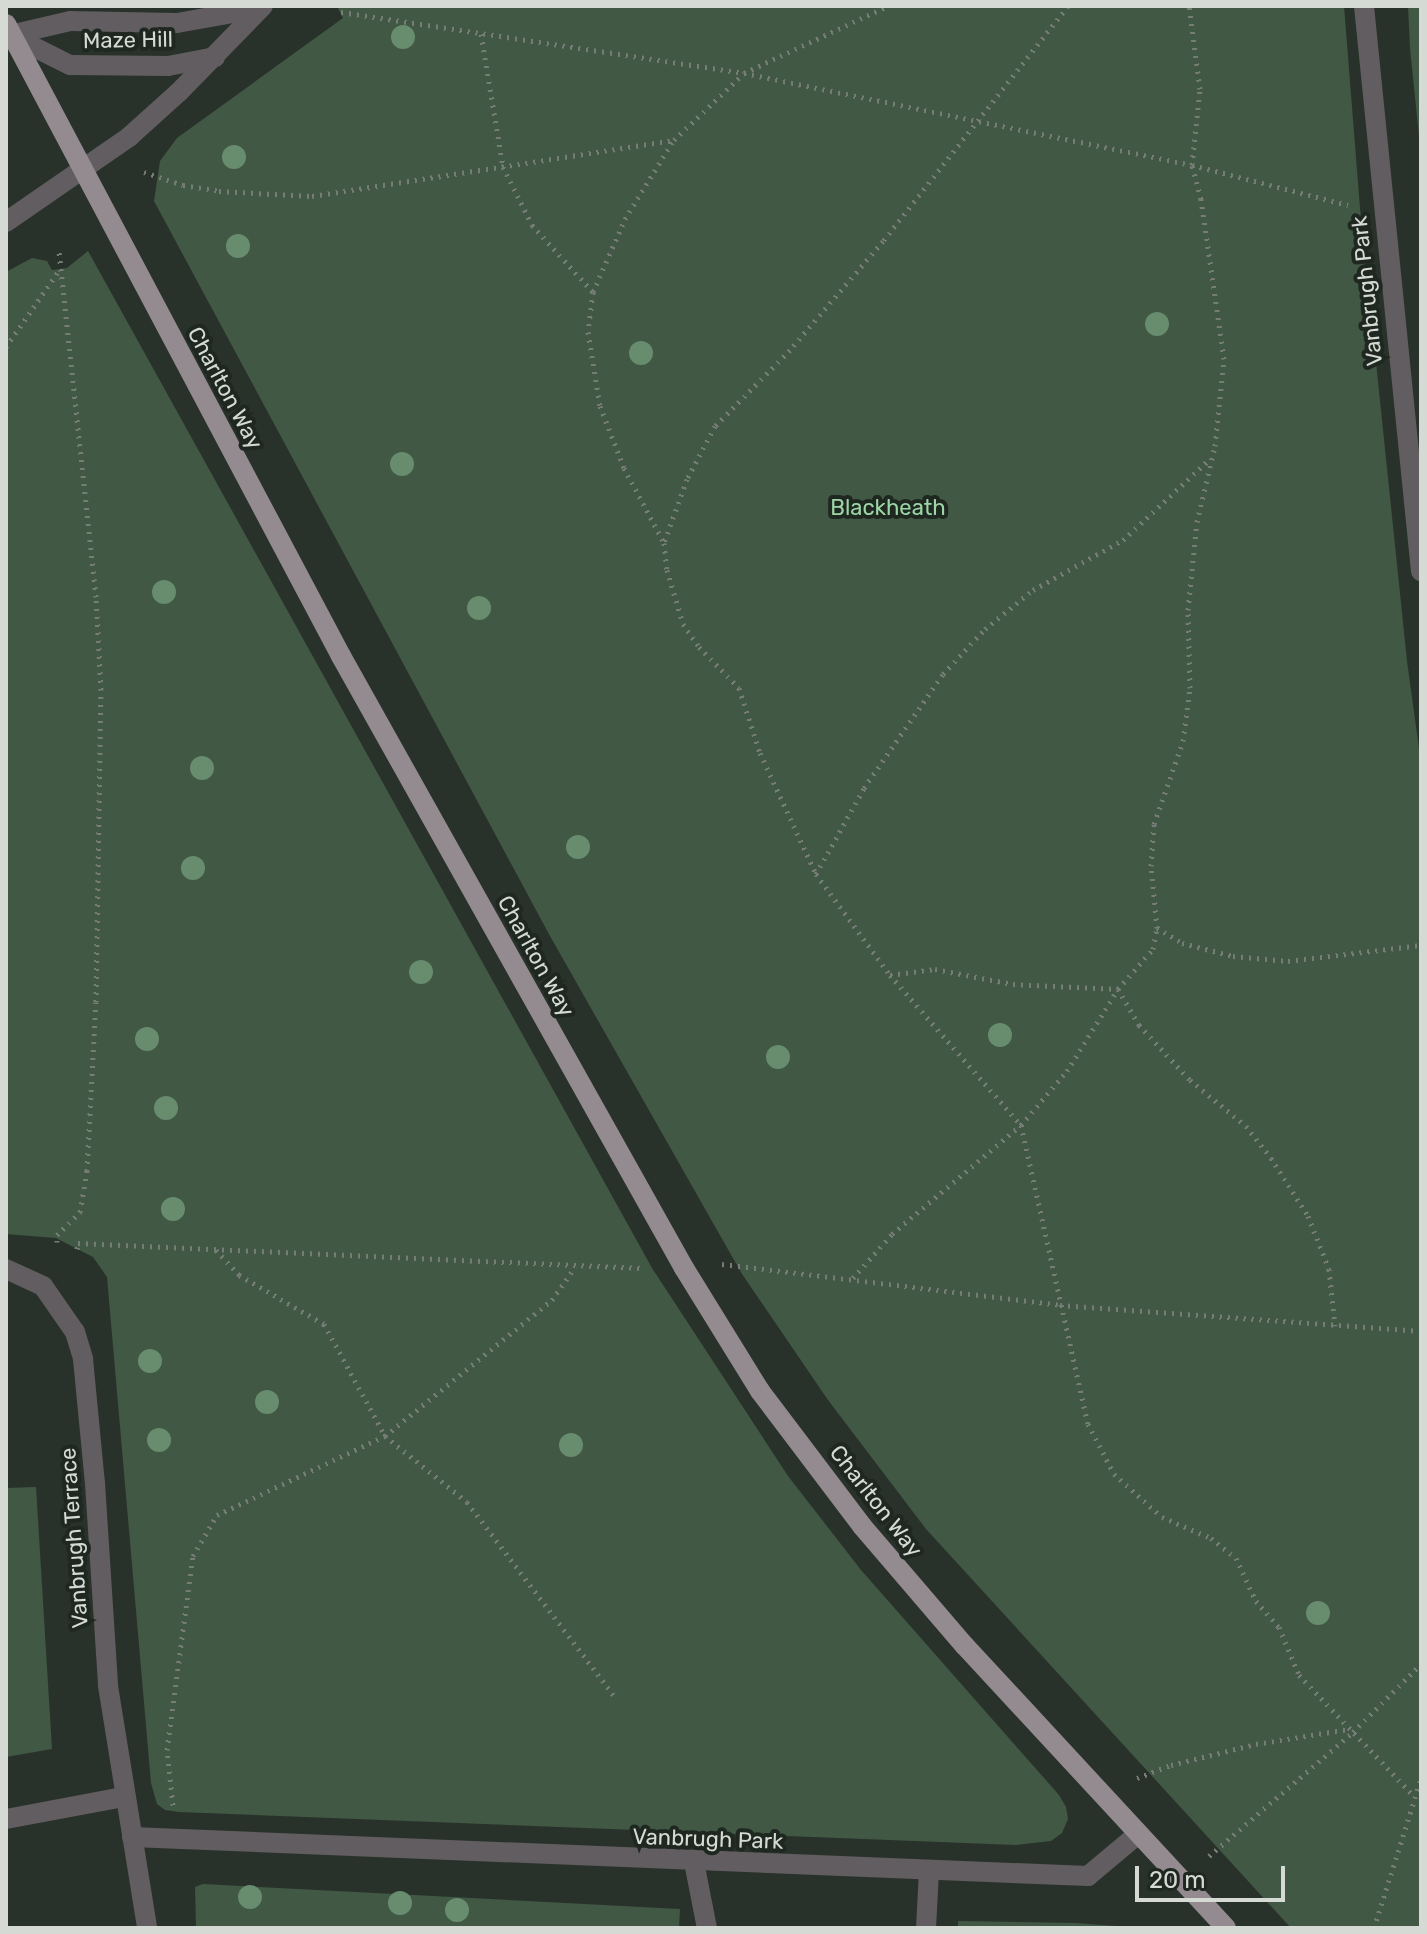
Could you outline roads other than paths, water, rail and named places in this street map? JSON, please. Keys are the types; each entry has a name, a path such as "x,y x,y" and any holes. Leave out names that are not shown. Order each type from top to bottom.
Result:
{"main road":[{"name":"Charlton Way","path":"8,32 349,670 684,1268 760,1391 862,1526 965,1646 1138,1834"},
{"path":"1138,1834 1226,1928"}],"street":[{"name":"Vanbrugh Park","path":"1364,6 1414,447 1421,571"},
{"name":"Maze Hill","path":"8,32 70,21 177,23 262,7"},
{"name":"Maze Hill","path":"6,222 129,137 215,57 262,7"},
{"name":"Maze Hill","path":"8,32 70,65 156,67 215,57"},
{"name":"Vanbrugh Terrace","path":"6,1269 43,1286 75,1332 83,1359 95,1483 108,1686 147,1928"},
{"path":"6,1819 124,1797"},
{"name":"Vanbrugh Park","path":"132,1837 1088,1876 1138,1834"},
{"path":"694,1862 707,1928"},
{"path":"926,1928 929,1871"}],"park label":[{"name":"Blackheath","path":"888,508"}]}
